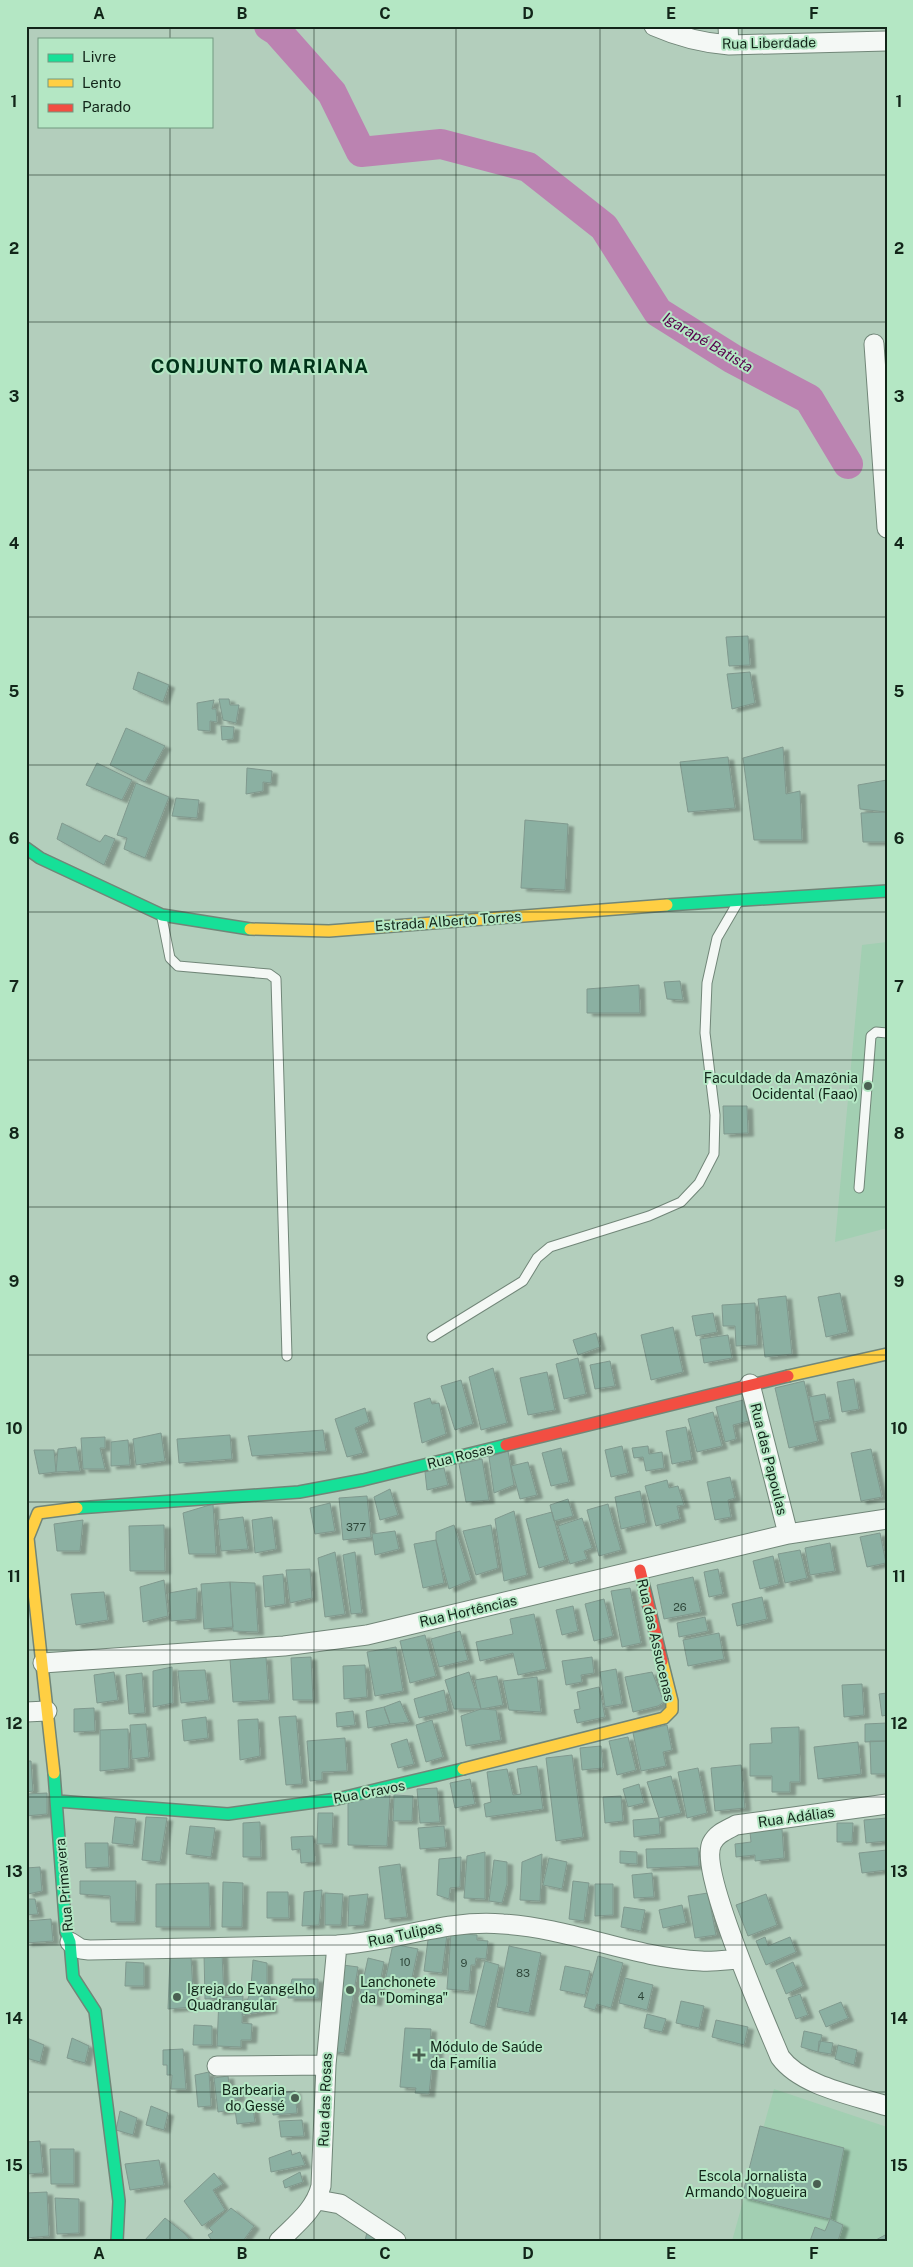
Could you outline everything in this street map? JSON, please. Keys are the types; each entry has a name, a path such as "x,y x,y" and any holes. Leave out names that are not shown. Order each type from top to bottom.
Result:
{"street":[{"name":"Rua Liberdade","path":"654,26 671,34 705,43 729,36 887,41"},
{"path":"874,344 887,528"},
{"name":"Estrada Alberto Torres","path":"26,848 40,858 162,915 237,928 329,931 740,899 887,891"},
{"name":"Rua Rosas","path":"32,1524 38,1513 50,1510 299,1492 363,1480 750,1384 887,1354"},
{"name":"Rua das Papoulas","path":"750,1384 788,1534"},
{"name":"Rua Hortências","path":"43,1663 284,1646 367,1635 788,1534 887,1519"},
{"name":"Rua Primavera","path":"32,1524 28,1538 57,1801 66,1932 70,1942 73,1977 94,2011 119,2201 117,2241"},
{"name":"Rua das Assucenas","path":"640,1570 672,1701 672,1710"},
{"name":"Rua Cravos","path":"57,1801 228,1814 287,1808 426,1780 519,1754 653,1722 664,1718 672,1710"},
{"path":"26,1712 47,1711"},
{"name":"Rua Adálias","path":"739,1959 709,1864 711,1844 721,1832 736,1825 887,1804"},
{"name":"Rua Tulipas","path":"70,1942 81,1949 89,1950 337,1945 376,1941 413,1931 454,1924 502,1924 541,1929 665,1957 701,1962 739,1959"},
{"name":"Rua das Rosas","path":"318,2200 322,2171 326,2065 337,1945"},
{"path":"739,1959 780,2057 787,2067 805,2079 887,2106"},
{"path":"217,2066 326,2065"},
{"path":"279,2241 318,2200 340,2204 396,2241"}],"lane":[{"path":"432,1337 523,1281 537,1258 550,1247 657,1212 681,1202 699,1183 714,1154 716,1115 705,1033 707,983 717,938 740,899"},
{"path":"162,915 170,958 178,966 269,974 276,979 287,1356"},
{"path":"858,1188 871,1036 876,1032 887,1033"}],"shaded area":[{"name":"Faculdade da Amazônia Ocidental (Faao)","path":"887,942 887,1228 835,1242 862,945"},
{"name":"Escola Jornalista Armando Nogueira","path":"774,2089 887,2127 887,2241 732,2241"}],"building":[{"path":"748,636 750,665 729,666 726,637"},
{"path":"138,672 169,685 163,702 133,689"},
{"path":"750,672 755,703 732,709 727,674"},
{"path":"219,699 229,699 230,705 239,705 236,723 223,720"},
{"path":"214,700 212,709 216,709 217,722 210,721 210,731 198,730 197,703"},
{"path":"221,726 234,727 233,739 222,740"},
{"path":"126,728 165,746 145,782 110,765"},
{"path":"783,747 786,794 800,791 802,840 754,840 743,758"},
{"path":"728,757 735,808 688,812 680,762"},
{"path":"97,763 132,780 122,800 86,785"},
{"path":"247,768 272,771 271,783 263,782 263,791 246,794"},
{"path":"887,780 886,812 860,809 858,785"},
{"path":"136,783 169,797 145,858 124,849 127,838 117,835"},
{"path":"176,798 199,800 197,818 172,816"},
{"path":"886,812 887,842 863,842 861,813"},
{"path":"525,820 568,824 565,890 521,888"},
{"path":"62,823 100,842 105,835 115,839 104,865 57,839"},
{"path":"680,981 683,1000 667,999 664,982"},
{"path":"639,985 640,1013 587,1013 587,989"},
{"path":"723,1106 747,1106 748,1133 724,1134"},
{"path":"840,1293 848,1332 826,1337 818,1297"},
{"path":"786,1296 792,1354 765,1357 758,1299"},
{"path":"755,1303 757,1345 736,1346 735,1326 723,1326 722,1305"},
{"path":"713,1313 717,1332 696,1336 692,1316"},
{"path":"673,1327 683,1372 651,1380 641,1335"},
{"path":"596,1333 600,1347 578,1355 573,1340"},
{"path":"728,1335 732,1358 704,1363 700,1339"},
{"path":"578,1358 586,1394 564,1399 556,1364"},
{"path":"610,1361 615,1386 595,1389 590,1365"},
{"path":"493,1368 507,1423 481,1430 469,1377"},
{"path":"547,1372 555,1410 528,1415 520,1378"},
{"path":"854,1379 859,1409 842,1412 837,1382"},
{"path":"461,1380 473,1424 455,1430 441,1386"},
{"path":"804,1381 818,1441 789,1448 775,1388"},
{"path":"825,1394 830,1419 814,1422 809,1397"},
{"path":"430,1398 432,1404 439,1403 446,1434 422,1443 414,1403"},
{"path":"743,1400 749,1421 733,1425 736,1439 725,1442 716,1407"},
{"path":"365,1408 369,1422 355,1428 363,1453 347,1457 335,1419"},
{"path":"713,1412 722,1446 697,1452 688,1419"},
{"path":"686,1427 692,1460 672,1464 666,1431"},
{"path":"323,1430 326,1451 252,1456 248,1436"},
{"path":"161,1433 165,1461 136,1465 133,1439"},
{"path":"230,1435 232,1459 179,1463 177,1439"},
{"path":"105,1437 105,1448 100,1448 105,1469 83,1469 81,1438"},
{"path":"128,1440 130,1465 111,1466 111,1442"},
{"path":"622,1446 628,1473 611,1477 605,1450"},
{"path":"648,1446 649,1454 662,1452 664,1468 646,1471 643,1457 634,1458 632,1448"},
{"path":"76,1447 80,1471 56,1472 58,1449"},
{"path":"561,1448 569,1482 551,1486 542,1453"},
{"path":"871,1449 882,1497 861,1501 851,1453"},
{"path":"34,1450 54,1450 56,1472 39,1474"},
{"path":"508,1451 514,1485 494,1493 489,1457"},
{"path":"482,1459 489,1500 466,1502 459,1464"},
{"path":"528,1462 537,1495 520,1499 511,1466"},
{"path":"444,1468 448,1485 427,1490 425,1472"},
{"path":"730,1477 735,1498 728,1500 731,1517 715,1520 707,1482"},
{"path":"667,1480 669,1488 678,1486 684,1505 677,1506 680,1519 656,1526 645,1486"},
{"path":"390,1489 398,1515 380,1520 374,1497"},
{"path":"640,1491 646,1523 621,1529 615,1497"},
{"path":"367,1496 371,1537 343,1540 339,1498"},
{"path":"568,1499 573,1516 554,1521 550,1505"},
{"path":"330,1503 335,1531 315,1534 310,1508"},
{"path":"213,1504 216,1554 189,1554 183,1513"},
{"path":"608,1504 621,1550 599,1556 587,1510"},
{"path":"514,1511 527,1575 504,1581 495,1519"},
{"path":"552,1512 565,1560 539,1568 526,1519"},
{"path":"243,1517 248,1549 221,1551 218,1520"},
{"path":"272,1517 276,1549 255,1553 252,1520"},
{"path":"582,1518 592,1548 584,1551 587,1559 570,1564 558,1526"},
{"path":"83,1520 80,1551 57,1551 54,1524"},
{"path":"164,1525 165,1571 130,1571 129,1526"},
{"path":"454,1525 471,1580 449,1589 436,1540 436,1532"},
{"path":"491,1525 498,1568 476,1575 463,1531"},
{"path":"395,1531 399,1549 375,1555 372,1534"},
{"path":"880,1533 886,1563 867,1567 860,1537"},
{"path":"436,1540 444,1583 423,1588 414,1544"},
{"path":"830,1543 835,1571 810,1575 805,1548"},
{"path":"800,1550 807,1578 785,1583 778,1554"},
{"path":"335,1552 345,1614 325,1617 318,1558"},
{"path":"355,1552 362,1613 351,1614 343,1555"},
{"path":"773,1556 779,1584 760,1589 753,1561"},
{"path":"310,1569 312,1598 290,1603 286,1570"},
{"path":"718,1569 723,1594 709,1597 704,1572"},
{"path":"283,1574 285,1604 265,1607 263,1576"},
{"path":"693,1577 701,1612 664,1619 657,1585"},
{"path":"164,1580 168,1616 143,1622 140,1587"},
{"path":"230,1582 255,1583 258,1632 233,1631"},
{"path":"230,1582 233,1627 204,1629 201,1584"},
{"path":"197,1588 196,1619 171,1621 169,1593"},
{"path":"630,1588 641,1643 622,1647 611,1591"},
{"path":"104,1592 108,1620 76,1625 71,1594"},
{"path":"762,1597 767,1619 737,1626 732,1604"},
{"path":"604,1599 613,1636 594,1641 585,1604"},
{"path":"573,1606 578,1631 562,1635 556,1610"},
{"path":"534,1614 546,1669 518,1675 513,1653 480,1661 476,1642 513,1634 510,1619"},
{"path":"705,1617 708,1631 679,1637 677,1623"},
{"path":"460,1631 468,1660 439,1667 431,1639"},
{"path":"719,1633 724,1659 688,1666 683,1640"},
{"path":"425,1635 436,1676 410,1683 400,1641"},
{"path":"396,1647 403,1691 375,1696 367,1652"},
{"path":"266,1657 269,1700 233,1702 230,1659"},
{"path":"311,1657 313,1700 293,1700 291,1658"},
{"path":"592,1657 594,1673 581,1675 582,1682 566,1685 562,1661"},
{"path":"365,1665 367,1697 344,1699 343,1666"},
{"path":"172,1667 173,1703 153,1707 153,1671"},
{"path":"616,1669 622,1704 605,1707 600,1672"},
{"path":"205,1670 209,1700 181,1703 178,1671"},
{"path":"114,1672 118,1700 97,1703 94,1675"},
{"path":"469,1672 481,1709 454,1709 445,1680"},
{"path":"652,1672 664,1702 658,1706 633,1712 625,1677"},
{"path":"142,1673 145,1713 129,1714 126,1675"},
{"path":"497,1676 503,1705 481,1709 475,1680"},
{"path":"537,1677 541,1712 509,1710 503,1681"},
{"path":"862,1684 864,1715 844,1717 842,1685"},
{"path":"599,1687 605,1717 577,1723 574,1710 580,1709 577,1692"},
{"path":"444,1690 448,1711 419,1718 414,1699"},
{"path":"887,1693 887,1715 882,1716 879,1694"},
{"path":"400,1701 409,1722 390,1724 384,1707"},
{"path":"384,1707 390,1724 368,1728 366,1711"},
{"path":"94,1708 95,1731 74,1732 74,1709"},
{"path":"481,1709 496,1710 501,1740 466,1746 461,1716"},
{"path":"353,1711 355,1725 337,1727 336,1713"},
{"path":"296,1716 302,1784 286,1785 279,1717"},
{"path":"206,1717 208,1738 184,1741 182,1720"},
{"path":"258,1719 260,1756 240,1760 238,1720"},
{"path":"432,1720 443,1757 426,1762 416,1725"},
{"path":"887,1723 887,1741 865,1742 865,1724"},
{"path":"146,1724 149,1757 132,1759 130,1725"},
{"path":"667,1725 672,1750 663,1752 666,1766 641,1771 633,1733"},
{"path":"799,1727 800,1782 790,1782 790,1792 772,1792 772,1776 750,1776 750,1744 772,1743 771,1728"},
{"path":"128,1729 129,1768 100,1771 100,1730"},
{"path":"628,1737 636,1770 617,1775 609,1741"},
{"path":"345,1738 347,1771 322,1772 322,1780 310,1781 307,1741"},
{"path":"407,1739 414,1764 398,1768 391,1744"},
{"path":"870,1741 887,1741 887,1774 871,1774"},
{"path":"858,1742 861,1774 818,1779 814,1747"},
{"path":"601,1746 603,1768 582,1770 580,1748"},
{"path":"572,1755 583,1837 556,1841 546,1758"},
{"path":"26,1761 31,1761 33,1791 26,1792"},
{"path":"741,1765 745,1808 715,1811 711,1768"},
{"path":"537,1766 543,1809 486,1817 484,1804 491,1802 487,1772 507,1769 513,1795 521,1794 517,1769"},
{"path":"698,1768 707,1813 687,1818 678,1772"},
{"path":"671,1776 681,1813 659,1818 647,1782"},
{"path":"470,1779 475,1804 455,1808 450,1783"},
{"path":"639,1784 644,1803 628,1807 623,1789"},
{"path":"437,1788 440,1822 420,1823 417,1789"},
{"path":"47,1793 47,1814 26,1816 26,1794"},
{"path":"390,1795 387,1846 348,1845 348,1801"},
{"path":"394,1795 413,1796 412,1821 393,1821"},
{"path":"621,1796 623,1821 605,1823 603,1797"},
{"path":"318,1813 333,1813 332,1844 317,1844"},
{"path":"115,1817 136,1819 133,1845 112,1843"},
{"path":"146,1817 167,1818 160,1862 142,1860"},
{"path":"659,1818 660,1834 634,1837 633,1820"},
{"path":"887,1818 887,1841 866,1843 864,1820"},
{"path":"260,1822 261,1857 243,1857 243,1823"},
{"path":"837,1823 853,1823 852,1842 837,1842"},
{"path":"190,1826 215,1828 211,1857 186,1854"},
{"path":"444,1826 446,1847 420,1849 418,1828"},
{"path":"782,1829 784,1858 755,1861 755,1855 736,1857 735,1844 751,1842 750,1832"},
{"path":"313,1836 315,1862 301,1863 300,1849 292,1850 291,1837"},
{"path":"85,1843 108,1843 109,1867 86,1868"},
{"path":"698,1848 699,1866 647,1868 646,1849"},
{"path":"887,1850 887,1870 862,1873 859,1853"},
{"path":"620,1851 637,1852 637,1864 620,1863"},
{"path":"485,1852 485,1899 464,1898 467,1856"},
{"path":"542,1854 540,1901 520,1900 522,1862"},
{"path":"461,1857 460,1887 450,1888 449,1899 437,1895 439,1859"},
{"path":"549,1858 567,1862 562,1889 543,1885"},
{"path":"494,1860 507,1862 507,1884 502,1903 489,1901"},
{"path":"400,1864 407,1917 385,1919 379,1867"},
{"path":"40,1867 42,1891 28,1894 26,1889 26,1868"},
{"path":"652,1873 654,1897 634,1898 632,1875"},
{"path":"80,1881 136,1881 135,1922 111,1922 110,1896 80,1894"},
{"path":"573,1881 589,1883 584,1921 569,1919"},
{"path":"223,1882 243,1883 242,1927 222,1927"},
{"path":"209,1883 210,1927 156,1927 156,1884"},
{"path":"595,1884 613,1884 613,1915 595,1916"},
{"path":"322,1890 319,1925 302,1926 304,1892"},
{"path":"267,1892 288,1892 289,1918 267,1918"},
{"path":"325,1893 343,1894 341,1925 325,1925"},
{"path":"708,1893 716,1935 695,1938 688,1896"},
{"path":"368,1894 364,1925 348,1926 349,1896"},
{"path":"766,1894 777,1925 748,1936 736,1905"},
{"path":"26,1899 35,1899 38,1914 26,1915"},
{"path":"682,1905 686,1923 663,1928 659,1910"},
{"path":"624,1907 645,1910 641,1931 621,1927"},
{"path":"51,1919 53,1941 26,1943 26,1921"},
{"path":"429,1932 447,1935 442,1973 424,1971"},
{"path":"451,1933 477,1935 477,1940 488,1941 486,1959 476,1958 475,1965 471,1965 469,1991 447,1989"},
{"path":"765,1937 768,1946 790,1937 796,1952 766,1965 756,1941"},
{"path":"393,1944 418,1949 410,1987 385,1981"},
{"path":"509,1946 541,1953 529,2013 497,2007"},
{"path":"222,1953 224,1998 205,1999 204,1954"},
{"path":"598,1956 623,1963 611,2008 597,2004 595,2010 584,2007"},
{"path":"191,1957 194,2007 168,2009 170,1958"},
{"path":"368,1958 384,1962 376,2003 359,1999"},
{"path":"253,1960 267,1963 267,1987 251,1986"},
{"path":"485,1961 499,1965 485,2027 470,2023"},
{"path":"126,1962 144,1963 144,1986 125,1986"},
{"path":"793,1962 803,1986 786,1994 776,1970"},
{"path":"343,1965 358,1967 344,2053 329,2051"},
{"path":"565,1966 590,1971 585,1995 560,1990"},
{"path":"625,1978 653,1985 647,2010 619,2003"},
{"path":"292,1979 318,1979 318,1998 288,1998"},
{"path":"250,1993 270,1996 272,2010 242,2015"},
{"path":"800,1994 808,2015 796,2019 788,1998"},
{"path":"243,1996 242,2023 252,2024 251,2040 241,2040 241,2047 217,2046 219,1998"},
{"path":"681,2001 704,2006 699,2028 676,2023"},
{"path":"841,2002 848,2018 826,2027 819,2011"},
{"path":"647,2014 666,2019 662,2032 644,2028"},
{"path":"716,2020 748,2027 744,2045 712,2037"},
{"path":"194,2025 212,2026 212,2045 193,2045"},
{"path":"405,2028 431,2029 430,2044 438,2045 437,2056 433,2056 429,2094 415,2093 416,2088 400,2087"},
{"path":"804,2031 822,2035 818,2052 801,2047"},
{"path":"27,2038 44,2045 40,2062 26,2058"},
{"path":"72,2038 89,2046 85,2063 67,2058"},
{"path":"819,2041 833,2043 831,2054 818,2052"},
{"path":"838,2045 857,2050 854,2065 835,2059"},
{"path":"183,2049 186,2089 171,2089 172,2075 167,2075 167,2065 163,2065 163,2050"},
{"path":"209,2072 211,2106 198,2107 195,2075"},
{"path":"228,2076 230,2091 239,2089 239,2098 231,2100 232,2110 218,2112 214,2078"},
{"path":"295,2091 297,2113 273,2115 272,2093"},
{"path":"151,2106 168,2113 164,2130 146,2125"},
{"path":"253,2107 255,2122 237,2124 235,2110"},
{"path":"120,2111 137,2118 133,2135 116,2130"},
{"path":"302,2120 304,2136 281,2137 279,2121"},
{"path":"760,2126 844,2148 830,2219 742,2197"},
{"path":"40,2141 43,2173 26,2174 26,2142"},
{"path":"50,2149 74,2149 74,2184 51,2184"},
{"path":"291,2150 292,2155 300,2152 305,2165 271,2172 269,2158"},
{"path":"159,2160 164,2185 130,2190 125,2164"},
{"path":"300,2172 303,2182 285,2188 283,2181"},
{"path":"214,2173 223,2184 213,2190 225,2210 202,2226 184,2201"},
{"path":"47,2192 49,2236 26,2238 26,2193"},
{"path":"55,2198 79,2199 79,2233 57,2234"},
{"path":"231,2208 254,2226 243,2241 212,2241 208,2235 213,2232 209,2228"},
{"path":"165,2218 184,2233 191,2241 144,2241"},
{"path":"830,2219 843,2225 838,2241 810,2241 815,2227 825,2231"},
{"path":"367,2232 386,2241 365,2241"},
{"path":"887,2234 887,2241 874,2241"}],"waterway":[{"name":"Igarapé Batista","path":"269,26 277,31 332,93 361,152 441,144 528,167 604,227 658,312 733,359 809,399 848,464"}],"traffic: fast":[{"path":"26,848 40,858 162,915 250,929"},
{"path":"667,905 887,891"},
{"path":"77,1508 299,1492 363,1480 506,1445"},
{"path":"57,1801 228,1814 337,1799 463,1769"},
{"path":"54,1773 66,1932 70,1942 73,1977 95,2011 119,2201 117,2241"}],"traffic: slow":[{"path":"250,929 329,931 667,905"},
{"path":"788,1376 887,1354"},
{"path":"54,1773 28,1538 38,1513 77,1508"},
{"path":"463,1769 664,1718 672,1710 672,1701 662,1661"}],"traffic: jam":[{"path":"506,1445 788,1376"},
{"path":"640,1570 662,1661"}],"place":[{"name":"Faculdade da Amazônia Ocidental (Faao)","path":"868,1086"},
{"name":"Lanchonete da \"Dominga\"","path":"350,1990"},
{"name":"Igreja do Evangelho Quadrangular","path":"177,1997"},
{"name":"Módulo de Saúde da Família","path":"419,2055"},
{"name":"Barbearia do Gessé","path":"295,2098"},
{"name":"Escola Jornalista Armando Nogueira","path":"817,2184"}],"district":[{"name":"CONJUNTO MARIANA","path":"260,366"}]}
